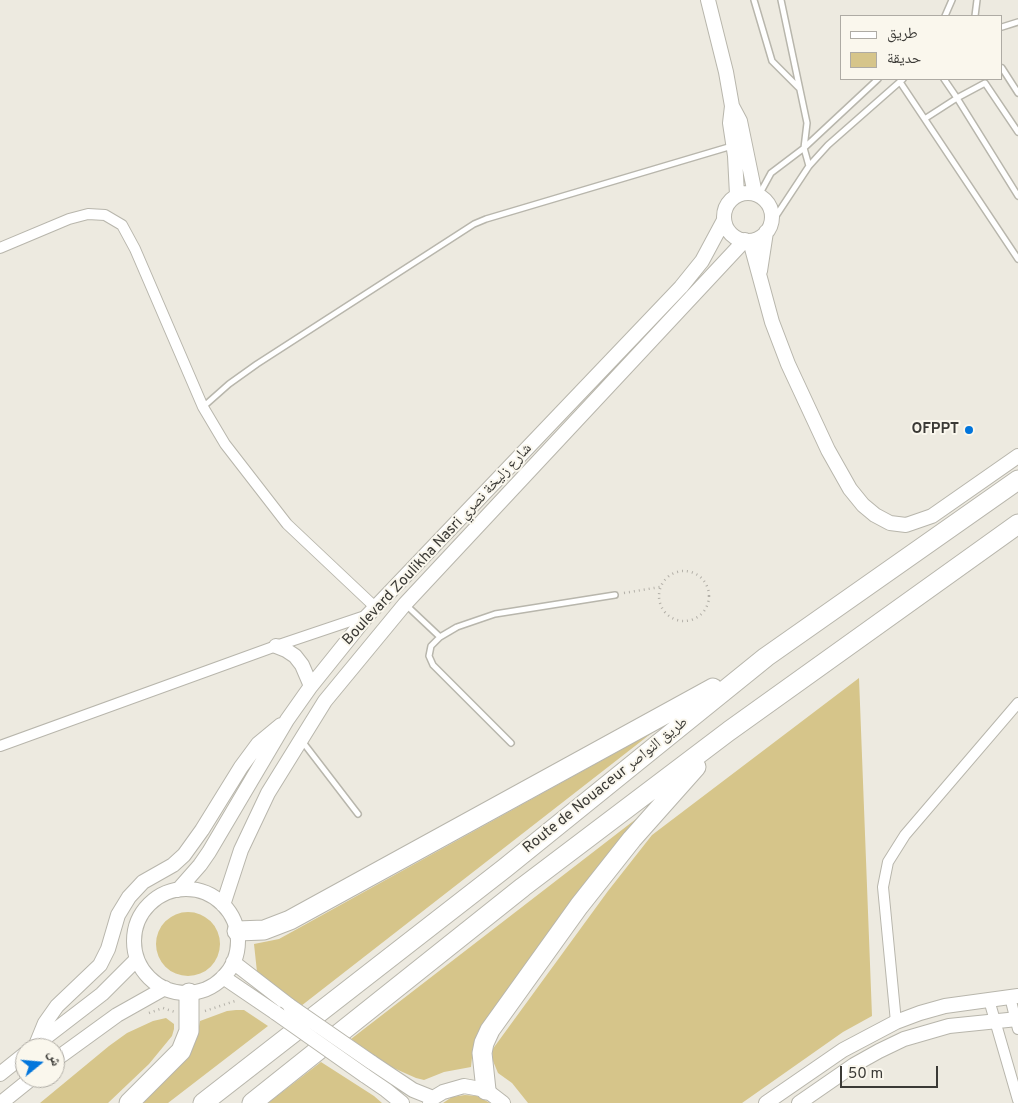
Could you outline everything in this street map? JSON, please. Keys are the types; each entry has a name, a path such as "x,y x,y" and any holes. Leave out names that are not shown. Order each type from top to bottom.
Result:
{"highway":[{"name":"Route de Nouaceur طريق النواصر","path":"203,1103 505,868 766,657 1018,480"},
{"name":"Route de Nouaceur طريق النواصر","path":"252,1103 523,887 729,731 1018,524"},
{"path":"237,931 264,930 290,920 597,753 766,657"},
{"path":"486,1090 482,1053 486,1036 494,1024 632,838 729,731"},
{"path":"130,1103 182,1051 189,1031 189,993"}],"street":[{"path":"708,0 726,72 732,106 730,123 734,145 737,195"},
{"path":"732,106 740,121 757,195"},
{"path":"760,274 768,228 772,217 770,208 766,201 757,195 746,192 730,200 725,207 724,220 732,236 747,240 759,238 768,228"},
{"path":"0,248 69,219 88,214 105,215 122,225 135,249 203,407 225,444 287,524 372,611 0,746"},
{"name":"Boulevard Zoulikha Nasri شارع زليخة نصري","path":"178,890 209,852 287,720 311,686 372,611 681,287 702,261 724,220"},
{"path":"747,240 760,274 772,322 804,402 850,489 863,505 875,515 890,523 906,525 932,516 1018,456"},
{"name":"Boulevard Zoulikha Nasri شارع زليخة نصري","path":"223,905 239,857 268,792 325,701 405,604 747,240"},
{"path":"276,646 295,656 302,665 311,686"},
{"path":"896,1022 883,887 888,862 905,835 1018,703"},
{"path":"38,1038 57,1006 100,965 108,948 118,915 129,897 143,882 179,860 193,843 249,756 269,734 287,720"},
{"path":"178,890 194,890 217,899 234,921 237,931 238,947 233,962 223,977 201,991 189,993 172,991 153,981 144,971 138,959 134,939 139,919 151,903 159,896 178,890"},
{"path":"46,1038 102,994 138,959"},
{"path":"233,962 367,1068 386,1090 402,1103"},
{"path":"223,977 276,1013 367,1068 432,1100 443,1092 457,1087 472,1086 486,1090 504,1103"},
{"path":"65,1052 102,1024 165,988"},
{"path":"766,1103 843,1050 896,1022 945,1006 1014,996 1017,1023 995,1022 949,1026 904,1039 854,1065 799,1103"},
{"path":"989,1000 1018,1100"},
{"path":"0,1074 15,1062"},
{"path":"1,1103 20,1088"}],"lane":[{"path":"754,0 772,61 800,90"},
{"path":"781,0 808,123 804,148 809,166"},
{"path":"945,15 952,0"},
{"path":"975,15 977,0"},
{"path":"1003,27 1018,22"},
{"path":"1003,70 1018,93"},
{"path":"757,195 771,172 804,148 877,80"},
{"path":"768,228 809,166 828,145 901,80 1018,259"},
{"path":"945,80 1018,196"},
{"path":"926,118 956,98 985,83 1018,132"},
{"path":"203,407 229,384 257,364 474,224 734,145"},
{"path":"511,742 430,660 429,651 431,646 440,637 464,625 495,614 615,595"},
{"path":"405,604 440,637"},
{"path":"301,739 358,814"}],"path":[{"path":"689,571 696,574 702,578 709,590 708,604 705,611 693,619 679,621 667,614 663,608 659,594 661,587 664,581 675,572 689,571"},
{"path":"615,595 661,587"},
{"path":"201,1013 236,1000 242,991"},
{"path":"136,1004 143,1016 163,1008 171,1010 178,1015"}],"green space":[{"path":"859,678 872,1016 843,1032 742,1103 528,1103 512,1083 498,1073 493,1061 492,1050 608,891 652,835"},
{"path":"653,732 301,1006 257,972 254,944 279,939"},
{"path":"638,819 477,1036 473,1048 471,1067 444,1072 424,1080 389,1066 351,1039"},
{"path":"188,912 206,918 214,926 220,944 214,962 206,970 188,976 170,970 162,962 156,944 162,926 170,918"},
{"path":"244,1010 268,1026 168,1103 139,1103 191,1051 197,1037 200,1021 227,1011"},
{"path":"166,1018 174,1024 172,1036 149,1064 108,1103 40,1103 58,1088 65,1088 65,1082 109,1046 127,1033 153,1021"},
{"path":"321,1062 374,1096 382,1103 268,1103"},
{"path":"477,1096 490,1103 443,1103 452,1097"}],"place":[{"name":"OFPPT","path":"969,430"}]}
